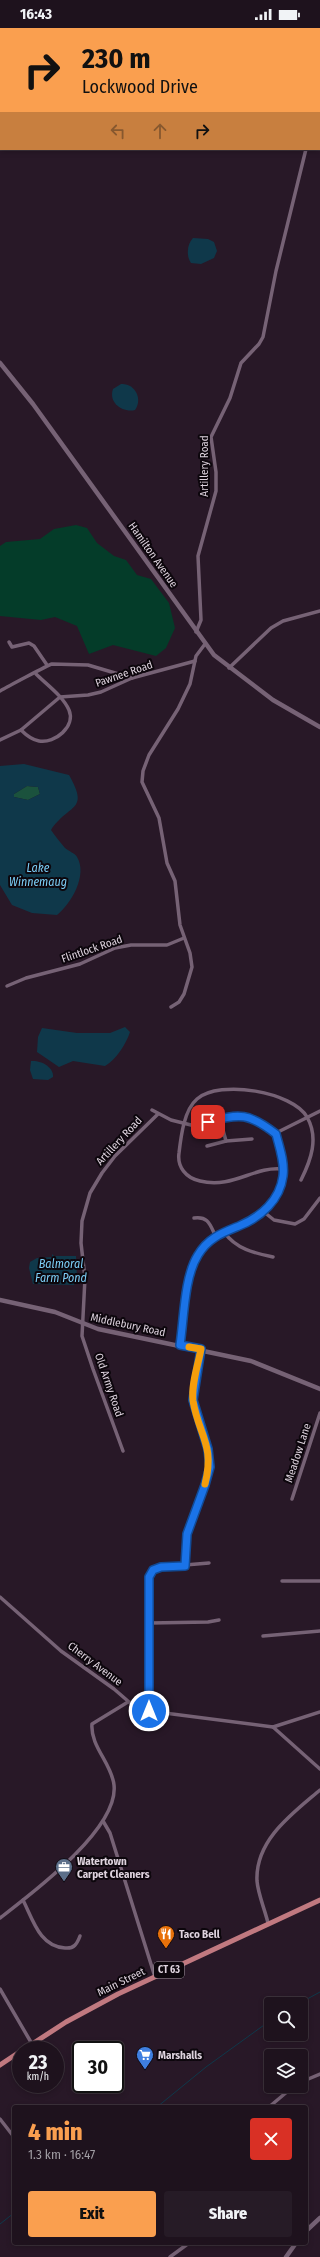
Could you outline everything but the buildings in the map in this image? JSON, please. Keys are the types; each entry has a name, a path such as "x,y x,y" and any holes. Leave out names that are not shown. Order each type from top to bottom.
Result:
{"main road":[{"name":"Main Street","path":"37,2041 66,2022 155,1977 320,1900"},
{"name":"Main Street","path":"0,2065 12,2057"}],"street":[{"name":"Artillery Road","path":"196,632 200,620 198,556 216,491 216,472 211,437 232,394 241,364 259,344 263,337 276,271 306,150"},
{"name":"Hamilton Avenue","path":"0,363 34,404 205,644 229,668 273,700 320,727"},
{"path":"229,668 271,628 283,621 320,611"},
{"path":"9,642 12,647 29,643 34,646 46,665"},
{"path":"171,1008 179,1002 184,994 192,967 177,907 175,881 166,863 159,818 142,782 143,771 149,755 178,709 190,684 197,653 205,644"},
{"name":"Pawnee Road","path":"60,697 88,695 101,692 132,678 195,661"},
{"path":"0,690 36,674 46,665 88,665 132,678"},
{"path":"21,730 37,741 47,741 63,732 68,727 71,717 69,709 60,697 36,674"},
{"path":"0,740 21,730 60,697"},
{"name":"Flintlock Road","path":"7,986 26,978 80,964 115,948 131,945 167,945 184,938"},
{"path":"282,1169 265,1169 238,1180 227,1182 199,1181 188,1176 181,1168 179,1154 189,1108 196,1100 208,1092 222,1089 253,1091 290,1101 301,1108 308,1117 313,1131 314,1144 308,1168 301,1180"},
{"path":"152,1110 171,1120 195,1126 220,1119 251,1116 276,1134 283,1175 278,1193 264,1212 250,1222 210,1239 197,1255 190,1274 180,1345"},
{"path":"276,1134 320,1111"},
{"name":"Artillery Road","path":"83,1324 85,1278 82,1233 88,1199 97,1180 115,1156 158,1114"},
{"path":"220,1119 226,1140"},
{"path":"206,1146 226,1140 252,1139"},
{"path":"264,1212 274,1220 295,1224 304,1219 320,1198"},
{"path":"194,1218 202,1217 207,1219 216,1237"},
{"path":"224,1232 236,1245 253,1253 273,1257"},
{"name":"Middlebury Road","path":"0,1300 55,1312 83,1324 109,1331 201,1349 252,1361 320,1388"},
{"name":"Old Army Road","path":"83,1324 82,1336 92,1369 123,1451"},
{"path":"185,1566 187,1534 210,1467 208,1449 193,1400 201,1349"},
{"name":"Meadow Lane","path":"292,1499 320,1413"},
{"path":"149,1711 149,1577 153,1570 161,1567 209,1564"},
{"path":"282,1581 320,1581"},
{"name":"Cherry Avenue","path":"0,1597 61,1651 114,1689 136,1708 273,1727"},
{"path":"150,1623 208,1622 219,1620"},
{"path":"263,1636 320,1631"},
{"path":"0,1918 75,1856 103,1821 115,1788 113,1775 106,1766 96,1743 92,1724 128,1702"},
{"path":"273,1727 320,1712"},
{"path":"273,1727 320,1769"},
{"path":"268,1923 257,1881 260,1863 269,1839 287,1818 320,1790"},
{"path":"103,1821 110,1833 155,1977"},
{"path":"23,1900 39,1933 47,1943 57,1948 70,1948 76,1945 80,1936"},
{"path":"0,1989 30,2041"},
{"path":"308,2079 320,2074"},
{"path":"271,2105 286,2093"},
{"path":"0,2119 12,2134"},
{"path":"308,2229 320,2218"},
{"path":"170,2257 186,2245"},
{"path":"286,2257 295,2245"}],"green space":[{"path":"76,525 87,528 97,543 114,556 126,560 137,575 151,579 169,603 175,628 166,648 156,656 113,645 89,654 77,626 55,617 41,620 0,616 0,546 6,542 40,539 54,529"},
{"path":"27,786 38,787 40,794 28,800 14,797 14,794"}],"water":[{"path":"193,238 208,239 214,242 217,251 214,258 201,264 191,263 188,257 188,250 189,243"},
{"path":"121,384 130,386 136,392 138,401 135,410 126,410 115,403 112,394 113,389"},
{"name":"Lake Winnemaug","path":"24,764 69,775 75,787 78,795 75,806 58,821 51,830 65,848 77,857 80,864 79,880 76,889 68,904 57,915 32,913 12,905 0,885 0,766","holes":["27,786 38,787 40,794 28,800 14,797 14,794"]},
{"path":"125,1027 130,1032 126,1042 117,1056 105,1066 73,1061 59,1067 37,1052 38,1037 42,1028 77,1033 110,1033"},
{"path":"31,1061 43,1063 49,1067 53,1073 53,1077 48,1080 33,1079 30,1070"},
{"name":"Balmoral Farm Pond","path":"52,1254 54,1256 76,1256 77,1278 74,1285 33,1284 29,1268 30,1262 37,1258 52,1257"}],"waterway":[{"path":"308,1999 320,1992"},
{"path":"159,2105 206,2067 264,2025"},
{"path":"0,2224 12,2215"}],"slow traffic":[{"path":"189,1347 201,1349 195,1378 193,1400 208,1449 210,1467 205,1484"}],"place":[{"name":"Watertown Carpet Cleaners","path":"64,1882"},
{"name":"Taco Bell","path":"166,1949"},
{"name":"Marshalls","path":"145,2070"}],"route":[{"path":"149,1711 149,1577 153,1570 161,1567 185,1566 187,1534 190,1521 205,1485 210,1467 208,1449 193,1400 195,1378 201,1349 180,1345 190,1274 197,1255 210,1239 250,1222 266,1210 278,1193 283,1175 281,1153 276,1134 270,1129 251,1116 228,1116 208,1122"}]}
